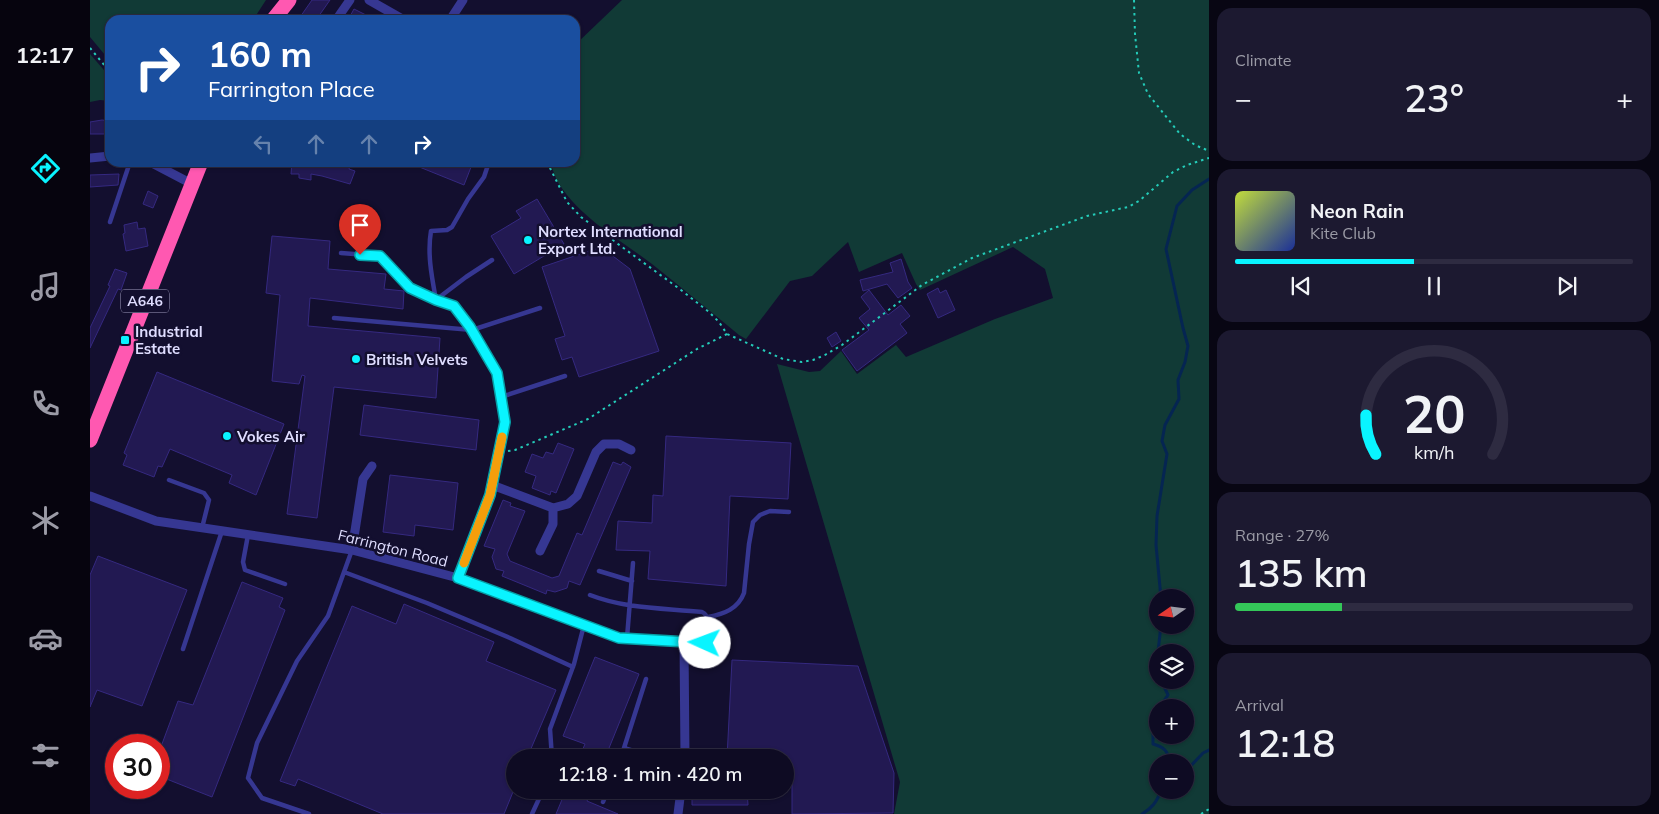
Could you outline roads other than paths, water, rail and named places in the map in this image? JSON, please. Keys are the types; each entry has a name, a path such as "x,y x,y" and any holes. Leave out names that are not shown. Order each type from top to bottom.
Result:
{"highway":[{"path":"277,15 289,0"},
{"name":"A646","path":"90,440 199,167"}],"street":[{"path":"340,15 350,0"},
{"path":"370,0 396,15"},
{"path":"453,15 463,0"},
{"path":"90,158 105,156"},
{"path":"160,167 192,184"},
{"path":"436,300 454,306 472,330 497,373 505,422 490,495 458,578"},
{"path":"492,485 553,508 568,504 577,496 596,452 604,444 619,444 631,450"},
{"path":"352,550 363,478 372,466"},
{"name":"Farrington Road","path":"90,496 156,521 352,550 458,578 619,638 707,643"},
{"path":"540,551 553,524 553,508"},
{"path":"684,642 685,749"},
{"path":"678,814 680,799"}],"lane":[{"path":"110,222 128,167"},
{"path":"436,300 431,273 429,241 431,231 447,230 452,227 484,177 487,167"},
{"path":"341,253 380,256 410,288 436,300"},
{"path":"436,300 492,260"},
{"path":"334,318 472,330 540,308"},
{"path":"501,397 565,376"},
{"path":"169,480 204,493 209,500 202,528"},
{"path":"708,617 729,611 742,600 753,522 770,511 789,512"},
{"path":"183,649 222,531"},
{"path":"248,534 243,562 245,570 285,584"},
{"path":"309,814 262,798 248,778 257,743 297,661 328,616 352,550"},
{"path":"627,638 633,563"},
{"path":"599,571 632,581"},
{"path":"344,572 510,638 573,667"},
{"path":"590,595 630,607 706,613 708,617 707,643"},
{"path":"551,749 550,729 573,667 584,625"},
{"path":"627,749 624,748 646,679"},
{"path":"532,814 539,799"}],"waterway":[{"path":"1160,589 1156,545 1157,516 1167,454 1162,441 1165,425 1179,399 1178,380 1185,362 1188,346 1166,249 1177,206 1192,190 1209,179"},
{"path":"1159,644 1160,634"},
{"path":"1165,689 1168,695 1165,699"},
{"path":"1153,744 1165,750 1167,754"},
{"path":"1194,762 1203,753 1209,750"},
{"path":"1142,814 1157,799"}],"place":[{"name":"Nortex International Export Ltd.","path":"528,240"},
{"name":"Industrial Estate","path":"125,340"},
{"name":"British Velvets","path":"356,359"},
{"name":"Vokes Air","path":"227,436"}]}
